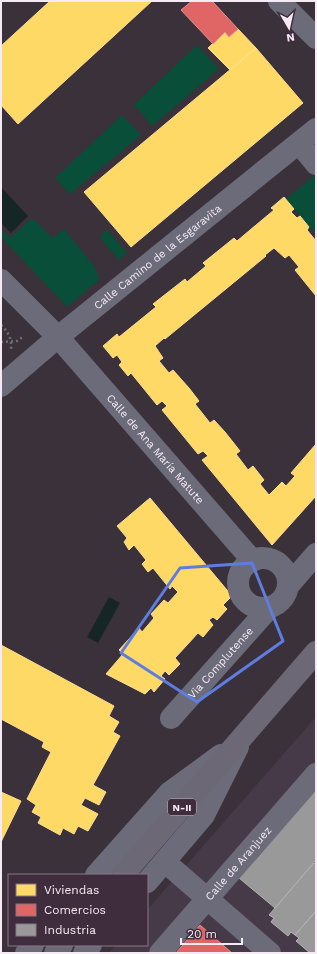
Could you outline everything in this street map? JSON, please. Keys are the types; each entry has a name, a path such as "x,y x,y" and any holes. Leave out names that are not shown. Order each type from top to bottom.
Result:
{"main road":[{"name":"N-II","path":"124,874 242,740 316,652"}],"street":[{"path":"279,1 316,38"},
{"name":"Calle Camino de la Esgaravita","path":"1,386 58,337 316,129"},
{"path":"299,143 316,164"},
{"name":"Calle de Ana María Matute","path":"1,280 58,337 253,561"},
{"path":"288,586 285,571 281,565 267,559 253,561 246,566 240,576 239,588 242,596 247,602 254,606 270,607 282,599 288,586 316,554"},
{"name":"Via Complutense","path":"170,718 270,607"},
{"path":"148,881 204,816 242,740"},
{"path":"97,874 169,793 242,740"},
{"name":"Calle de Aranjuez","path":"160,953 316,774"},
{"path":"165,862 270,953"}],"path":[{"path":"1,342 17,341 42,322"},
{"path":"1,325 8,332 11,342 10,351"}],"highlighted area":[{"path":"252,563 283,641 197,702 121,653 180,568"}],"shaded area":[{"path":"1,187 28,216 11,233 1,223"},
{"path":"109,597 120,603 98,643 87,637"},
{"path":"316,717 316,953 109,953 115,946 148,946 148,909"}],"green space":[{"path":"197,45 219,69 152,126 134,105"},
{"path":"122,115 141,135 70,194 55,178"},
{"path":"316,174 316,235 286,199"},
{"path":"32,218 52,238 64,229 94,266 100,279 67,307 1,237 1,229 10,238"},
{"path":"106,229 127,253 119,260 100,238"}],"building: Viviendas":[{"path":"50,1 152,1 18,124 1,105 1,46"},
{"path":"238,29 256,48 230,70 208,48 225,32 229,37"},
{"path":"256,48 303,103 131,247 84,192"},
{"path":"284,197 294,209 291,212 297,218 300,216 309,227 307,230 316,241 316,296 295,270 299,267 289,255 285,258 274,248 155,346 163,358 159,361 169,373 173,370 189,388 199,401 195,404 210,423 214,420 240,451 236,454 248,470 253,466 264,480 260,484 269,495 282,482 286,486 295,476 291,473 316,444 316,496 272,545 202,460 208,456 203,451 198,454 162,410 167,406 162,401 157,405 131,373 128,376 119,365 122,362 117,355 113,358 103,346 117,334 119,337 156,307 153,304 185,279 187,282 206,266 203,263 234,238 237,241 274,210 271,208"},
{"path":"150,498 232,596 223,605 227,609 217,620 213,617 209,620 213,625 203,637 198,633 175,658 180,664 169,675 165,671 161,676 165,679 154,692 151,688 145,694 106,674 123,654 119,650 139,628 142,632 154,618 151,614 164,600 168,603 178,592 172,586 170,589 153,568 148,572 142,564 146,560 134,545 129,550 124,542 127,538 117,526"},
{"path":"1,645 114,706 109,716 119,722 113,732 120,736 93,785 106,792 99,805 85,798 81,805 98,814 88,831 78,826 74,834 63,828 60,835 38,823 41,817 32,812 36,805 27,799 51,752 42,747 44,742 1,719"},
{"path":"1,792 21,801 1,842"}],"building: Comercios":[{"path":"192,1 212,1 238,29 229,37 225,32 213,44 181,10"},
{"path":"200,925 232,953 176,953"}],"building: Industria":[{"path":"316,790 316,860 275,908 239,878"},
{"path":"314,863 316,865 316,911 295,935 291,932 288,936 271,922 274,918 269,915"},
{"path":"316,911 316,952 310,953 296,941 299,938 295,935"}]}
